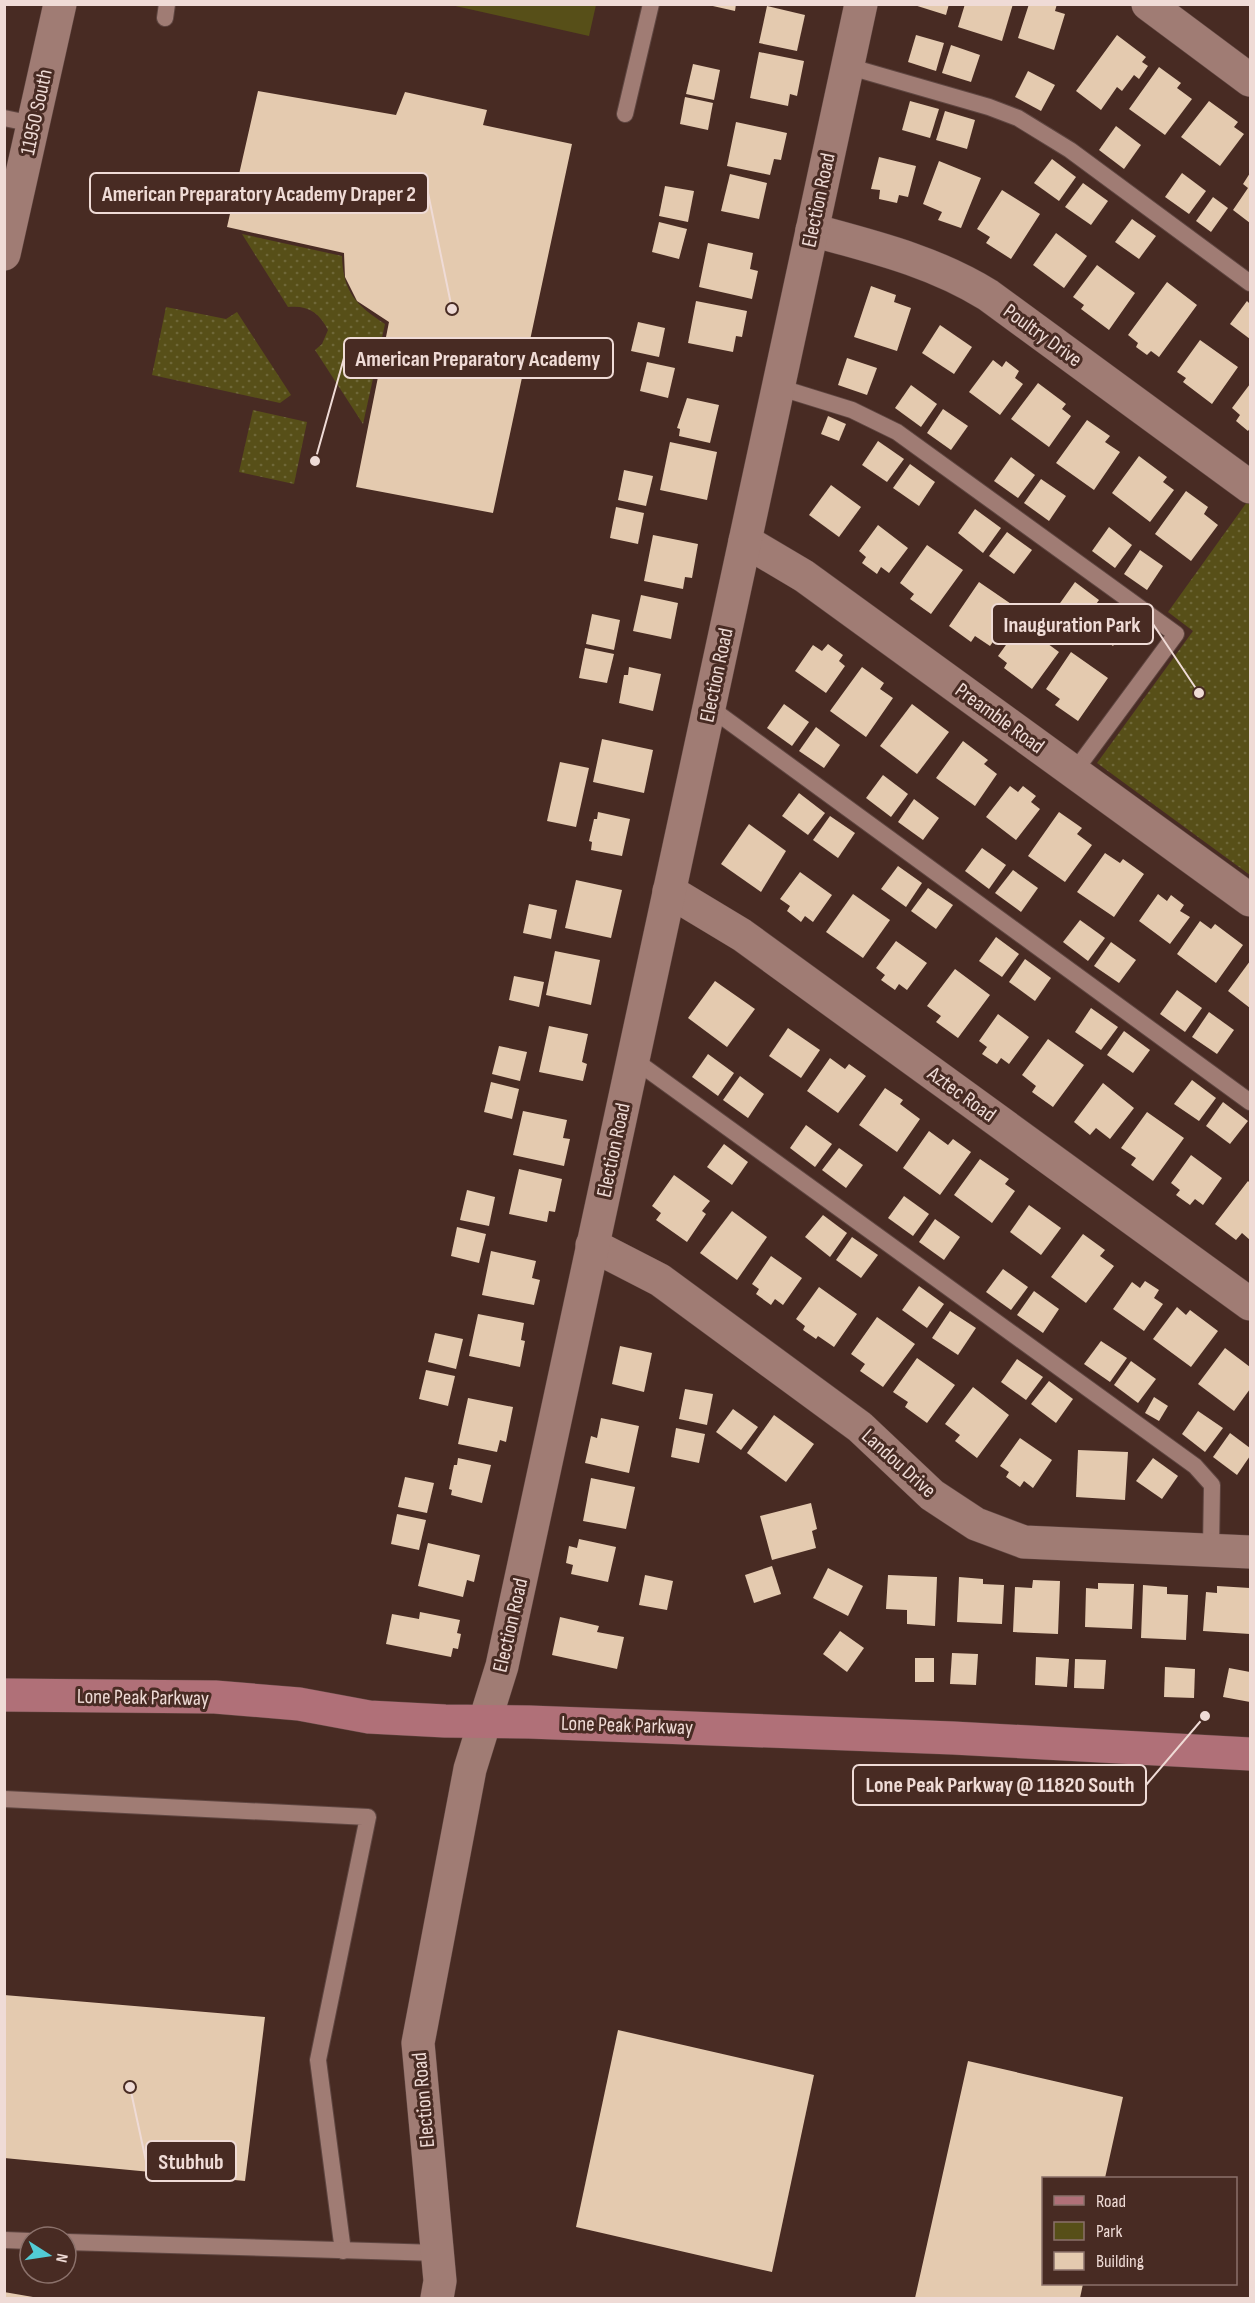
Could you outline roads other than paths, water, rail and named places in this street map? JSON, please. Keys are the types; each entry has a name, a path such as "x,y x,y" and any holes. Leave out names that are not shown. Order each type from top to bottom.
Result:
{"main road":[{"name":"Lone Peak Parkway","path":"4,1695 215,1697 298,1704 369,1717 953,1738 1251,1754"}],"street":[{"name":"11950 South","path":"4,254 19,121 60,4"},
{"name":"Election Road","path":"436,2298 440,2281 418,2043 470,1769 502,1666 861,4"},
{"path":"1148,4 1251,80"},
{"name":"Poultry Drive","path":"812,230 914,258 964,280 988,295 1251,487"},
{"name":"Preamble Road","path":"745,541 804,576 1251,900"},
{"name":"Aztec Road","path":"669,891 742,935 1251,1304"},
{"name":"Landou Drive","path":"592,1245 660,1280 860,1427 932,1495 976,1524 1024,1542 1251,1551"}],"lane":[{"path":"625,114 651,4"},
{"path":"847,66 989,107 1018,118 1070,150 1251,283"},
{"path":"778,387 852,410 897,432 1176,634 1074,772"},
{"path":"709,708 1251,1102"},
{"path":"633,1059 1200,1470 1212,1485 1214,1498 1211,1549"},
{"path":"4,1799 368,1817 318,2060 343,2251"},
{"path":"78,2242 438,2253"}],"place":[{"name":"American Preparatory Academy Draper 2","path":"452,309"},
{"name":"American Preparatory Academy","path":"315,461"},
{"name":"Inauguration Park","path":"1199,693"},
{"name":"Lone Peak Parkway @ 11820 South","path":"1205,1716"},
{"name":"Stubhub","path":"130,2087"}]}
